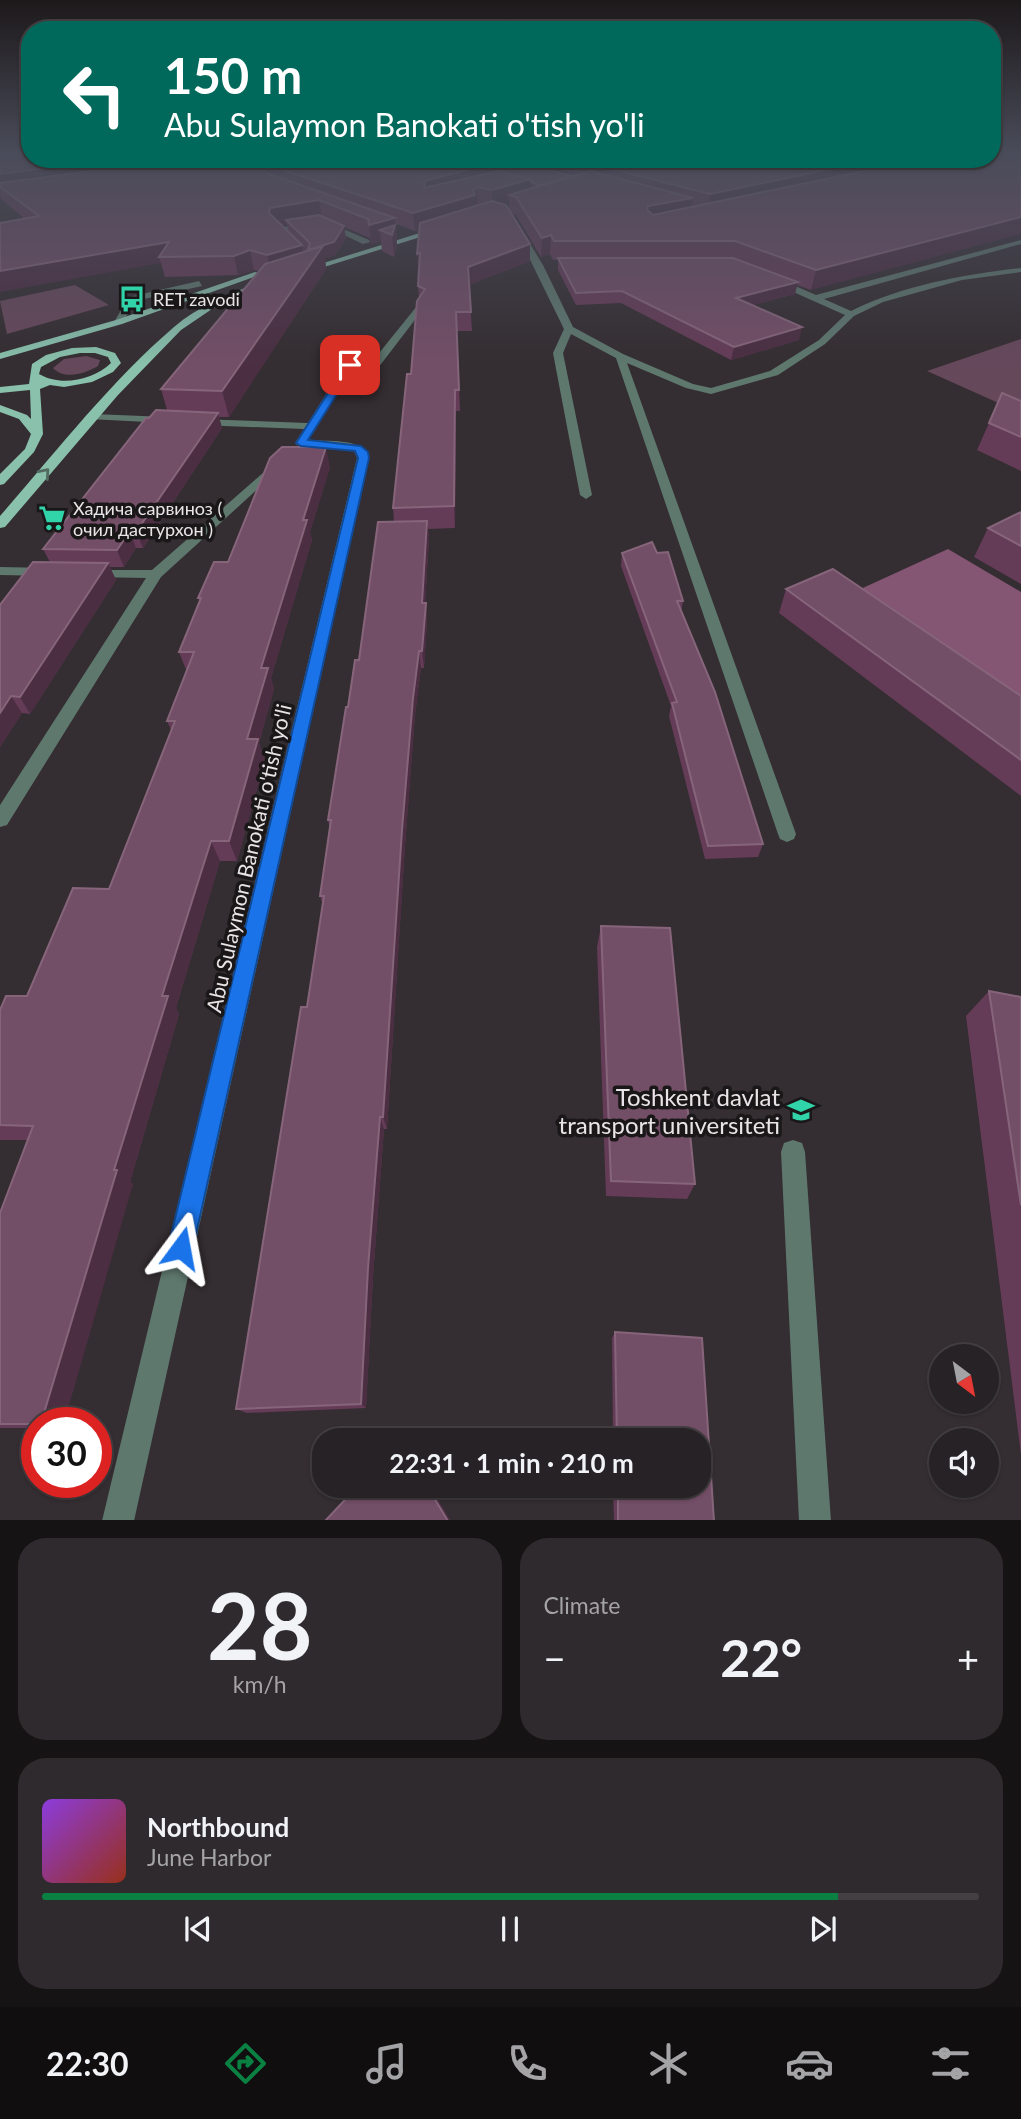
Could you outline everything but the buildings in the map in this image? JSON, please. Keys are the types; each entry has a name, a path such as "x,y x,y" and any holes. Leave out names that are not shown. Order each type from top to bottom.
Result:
{"main road":[{"path":"437,225 366,242 298,267 438,225"},
{"path":"0,357 119,322 262,273"},
{"path":"0,524 114,393 192,317 274,279"},
{"path":"0,481 30,450 37,434 34,381 36,366 119,322"},
{"path":"134,357 167,340"},
{"path":"0,357 85,350 106,352 116,359 112,368 114,393"},
{"path":"0,390 34,381 70,383 95,377 123,363"},
{"path":"0,408 23,417 37,434"}],"street":[{"path":"292,246 278,229 304,225"},
{"path":"329,225 366,242"},
{"path":"516,225 546,265 569,329 620,356 690,386 710,391 774,373 822,342 851,314 880,300 961,278 1021,270"},
{"path":"816,298 1021,243"},
{"path":"768,278 851,314"},
{"path":"119,322 132,299 199,284"},
{"path":"0,820 156,574 306,434 350,365 374,366 420,308"},
{"path":"569,329 558,353 586,495"},
{"path":"620,356 787,834"},
{"path":"93,417 176,421"},
{"path":"190,421 306,434"},
{"name":"Abu Sulaymon Banokati o'tish yo'li","path":"118,1520 363,458 362,452 357,448 306,434"},
{"path":"0,571 156,574"},
{"path":"793,1152 815,1520"}],"shaded area":[{"path":"75,285 109,305 7,334 0,301"},
{"path":"1021,339 1021,413 927,371"},
{"path":"86,356 100,360 98,366 69,375 53,368 64,359"},
{"path":"948,549 1021,592 1021,704 854,592"}],"place":[{"name":"RET zavodi","path":"132,299"},
{"name":"Хадича сарвиноз ( очил дастурхон )","path":"52,518"},
{"name":"Toshkent davlat transport universiteti","path":"801,1110"}],"route":[{"path":"181,1248 363,458 362,452 357,448 301,443 350,365"}]}
